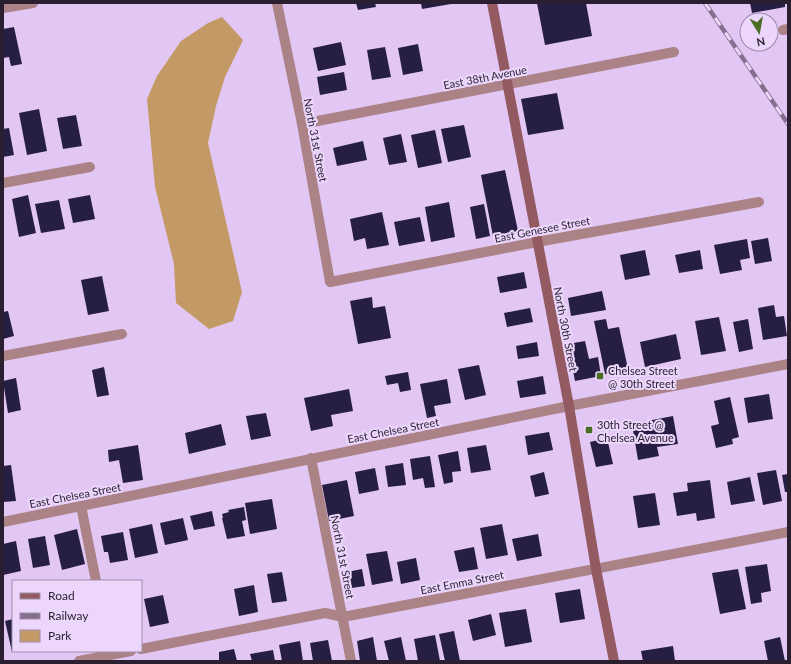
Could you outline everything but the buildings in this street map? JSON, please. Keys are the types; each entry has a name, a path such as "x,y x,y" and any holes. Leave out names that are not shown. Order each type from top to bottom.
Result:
{"street":[{"path":"3,8 33,3"},
{"name":"North 31st Street","path":"277,3 302,124 330,282"},
{"name":"North 30th Street","path":"492,3 569,406 596,569 614,661"},
{"name":"East 38th Avenue","path":"302,124 674,52"},
{"path":"3,183 90,167"},
{"name":"East Genesee Street","path":"330,282 759,202"},
{"path":"3,356 122,334"},
{"name":"East Chelsea Street","path":"3,522 569,406 788,364"},
{"name":"North 31st Street","path":"312,458 352,661"},
{"path":"81,506 96,580"},
{"name":"East Emma Street","path":"142,649 325,613 343,617 788,532"},
{"path":"79,661 126,652"}],"green space":[{"path":"222,17 243,40 225,77 216,106 208,143 242,292 233,321 209,329 176,303 174,264 155,187 147,99 157,76 181,41 208,23"}],"railway":[{"path":"705,3 788,124"}],"place":[{"name":"Chelsea Street @ 30th Street","path":"600,376"},
{"name":"30th Street @ Chelsea Avenue","path":"589,430"}]}
